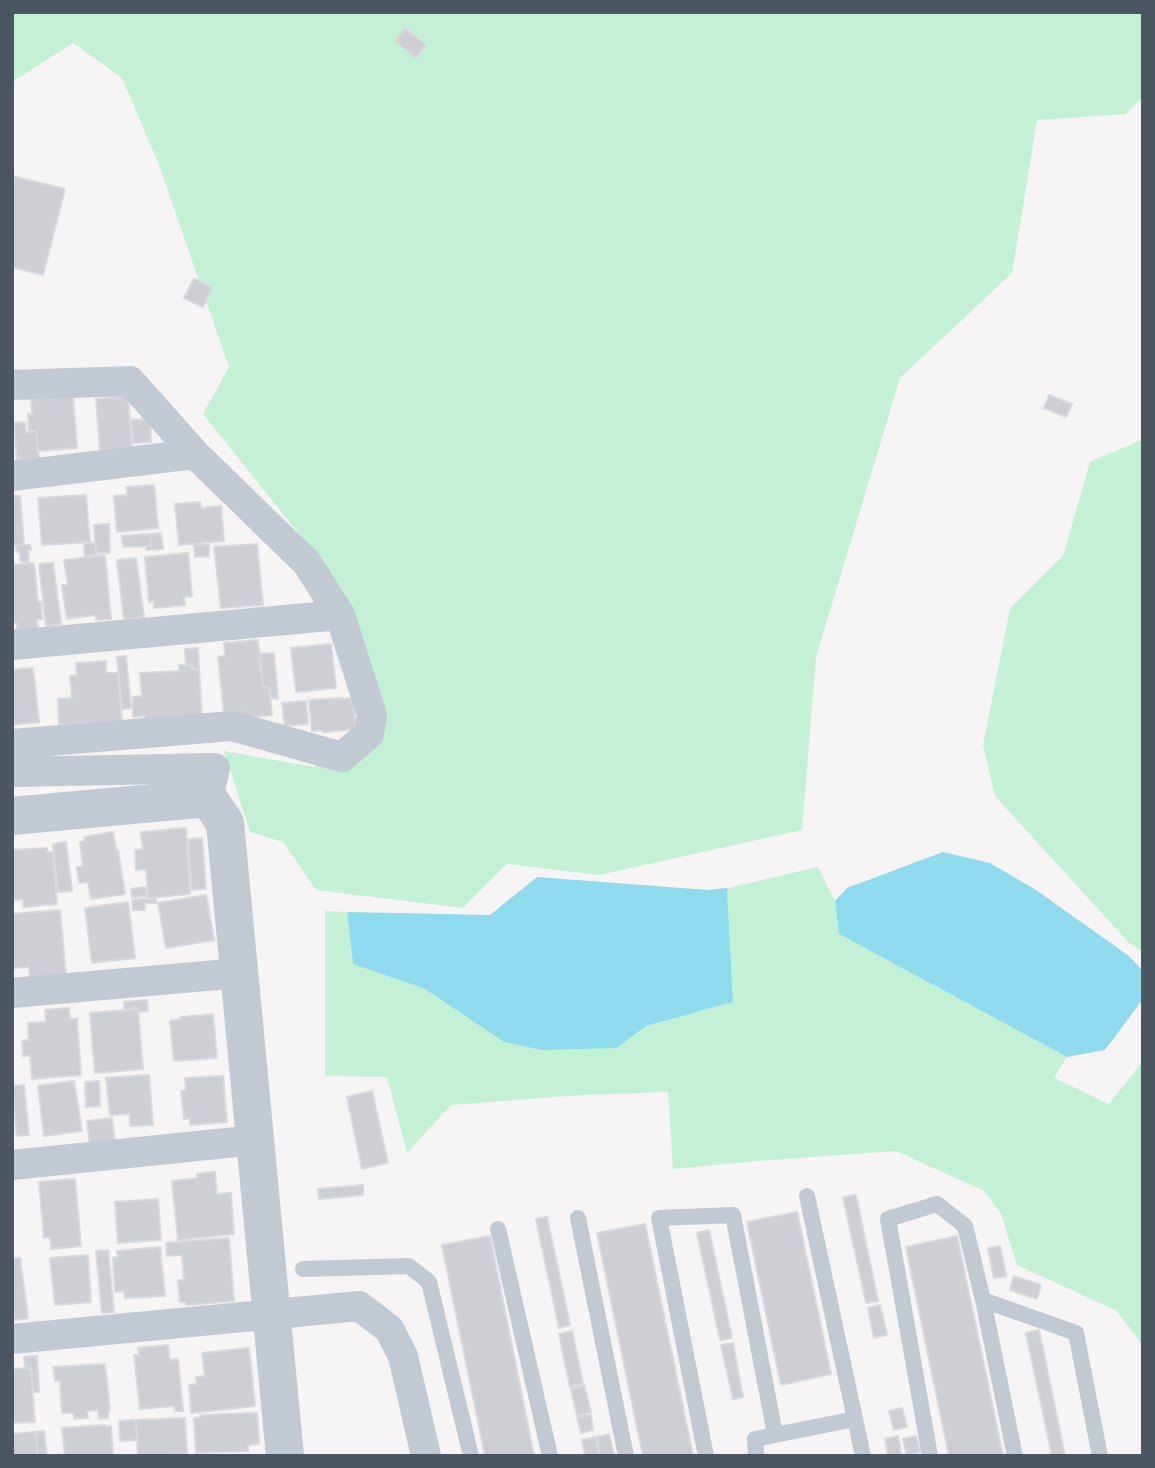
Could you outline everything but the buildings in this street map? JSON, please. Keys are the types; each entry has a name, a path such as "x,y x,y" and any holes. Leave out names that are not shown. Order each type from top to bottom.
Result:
{"street":[{"path":"12,385 130,381 195,454 307,562 340,615 372,715 369,734 342,757 232,726 12,744"},
{"path":"12,476 195,454"},
{"path":"12,645 340,615"},
{"path":"12,772 215,768 208,798 225,823 285,1456"},
{"path":"12,816 208,798"},
{"path":"12,993 240,973"},
{"path":"12,1165 256,1140"},
{"path":"12,1339 359,1306 389,1329 402,1356 426,1456"}],"lane":[{"path":"807,1196 863,1456"},
{"path":"930,1456 888,1219 937,1205 965,1226 984,1300 1015,1456"},
{"path":"706,1456 659,1218 733,1215 775,1434"},
{"path":"578,1218 625,1456"},
{"path":"498,1229 550,1456"},
{"path":"303,1269 410,1266 429,1282 471,1456"},
{"path":"984,1300 1076,1333 1100,1456"},
{"path":"756,1456 755,1439 855,1419"}],"green space":[{"path":"12,12 1143,12 1143,97 1126,114 1037,120 1012,273 900,378 816,657 802,830 599,875 507,864 463,908 316,890 283,842 250,832 224,751 314,767 368,733 328,570 203,414 229,367 159,165 122,78 73,43 12,82"},
{"path":"1141,440 1143,952 1130,944 995,796 983,745 1010,609 1063,556 1090,462"},
{"path":"818,867 835,901 839,934 1067,1057 1054,1078 1109,1104 1143,1061 1143,1346 1117,1311 1017,1265 1001,1214 984,1191 896,1151 673,1169 668,1092 582,1095 451,1105 407,1153 387,1077 325,1076 325,911 347,912 353,964 425,989 504,1042 617,1048 646,1026 733,1002 727,888"}],"water":[{"path":"943,852 990,863 1036,890 1129,956 1143,971 1143,999 1105,1050 1067,1057 839,934 835,901 847,888"},
{"path":"537,877 708,890 727,888 733,1002 646,1026 617,1048 542,1050 504,1042 425,989 353,964 347,912 490,915"}]}
